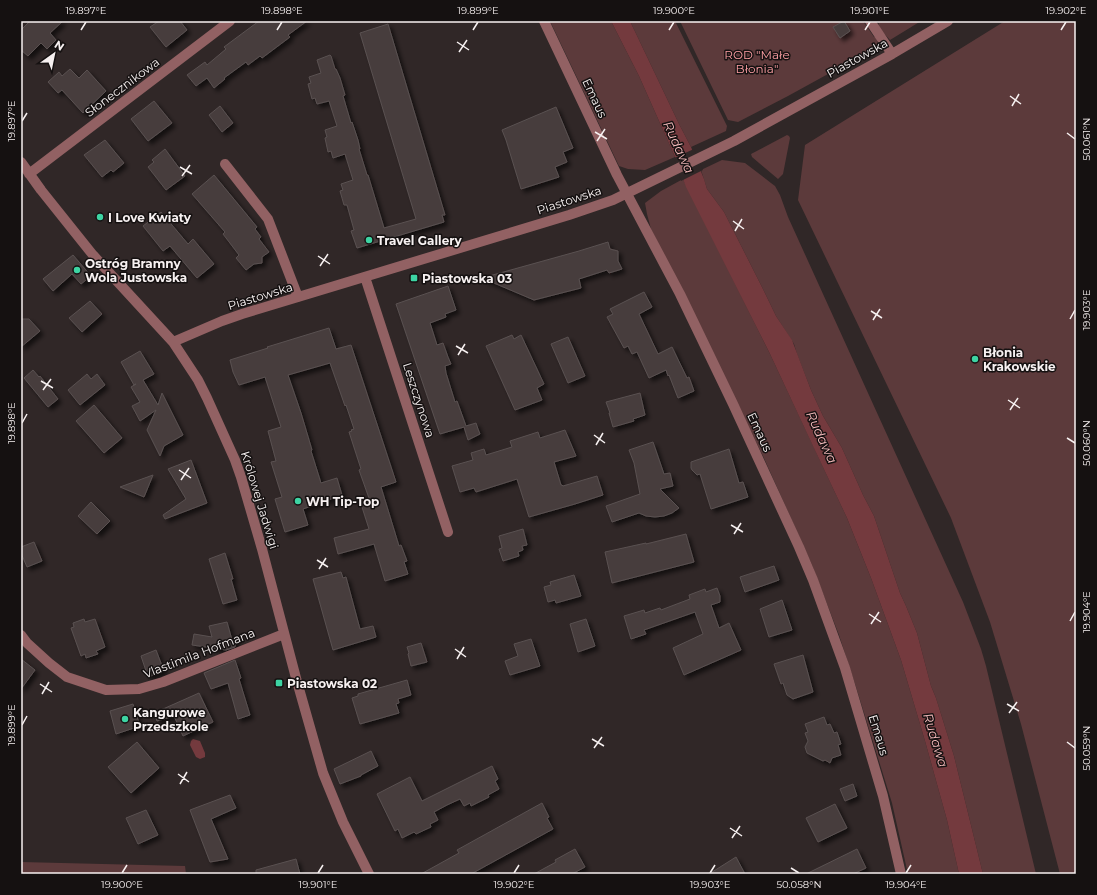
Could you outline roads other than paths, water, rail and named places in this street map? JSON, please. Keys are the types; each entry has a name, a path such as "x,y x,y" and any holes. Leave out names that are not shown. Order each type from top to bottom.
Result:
{"street":[{"name":"Słonecznikowa","path":"30,174 230,21"},
{"name":"Emaus","path":"544,21 617,174 680,294 727,391 813,580 845,668 872,756 901,874"},
{"path":"870,21 892,54"},
{"name":"Piastowska","path":"173,342 222,321 608,202 734,141 892,54 948,21"},
{"name":"Królowej Jadwigi","path":"21,162 93,255 173,342 201,386 235,460 262,549 323,773 343,822 369,874"},
{"path":"225,164 268,219 298,298"},
{"name":"Leszczynowa","path":"365,277 448,532"},
{"name":"Vlastimila Hofmana","path":"21,635 49,663 67,677 106,690 139,689 164,682 284,634"}],"water":[{"name":"Rudawa","path":"611,21 630,21 691,147 707,189 724,212 776,316 792,340 811,390 823,416 842,448 874,516 900,593 917,633 931,686 954,756 983,874 959,874 947,820 901,660 847,518 770,354 686,187 675,157 639,76"},
{"path":"193,739 200,741 205,757 200,759 196,757 190,745"}],"place":[{"name":"I Love Kwiaty","path":"100,217"},
{"name":"Travel Gallery","path":"369,240"},
{"name":"Ostróg Bramny Wola Justowska","path":"77,270"},
{"name":"Piastowska 03","path":"414,278"},
{"name":"Błonia Krakowskie","path":"975,359"},
{"name":"WH Tip-Top","path":"298,501"},
{"name":"Piastowska 02","path":"279,683"},
{"name":"Kangurowe Przedszkole","path":"125,719"}],"park label":[{"name":"ROD \"Małe Błonia\"","path":"757,61"}]}
